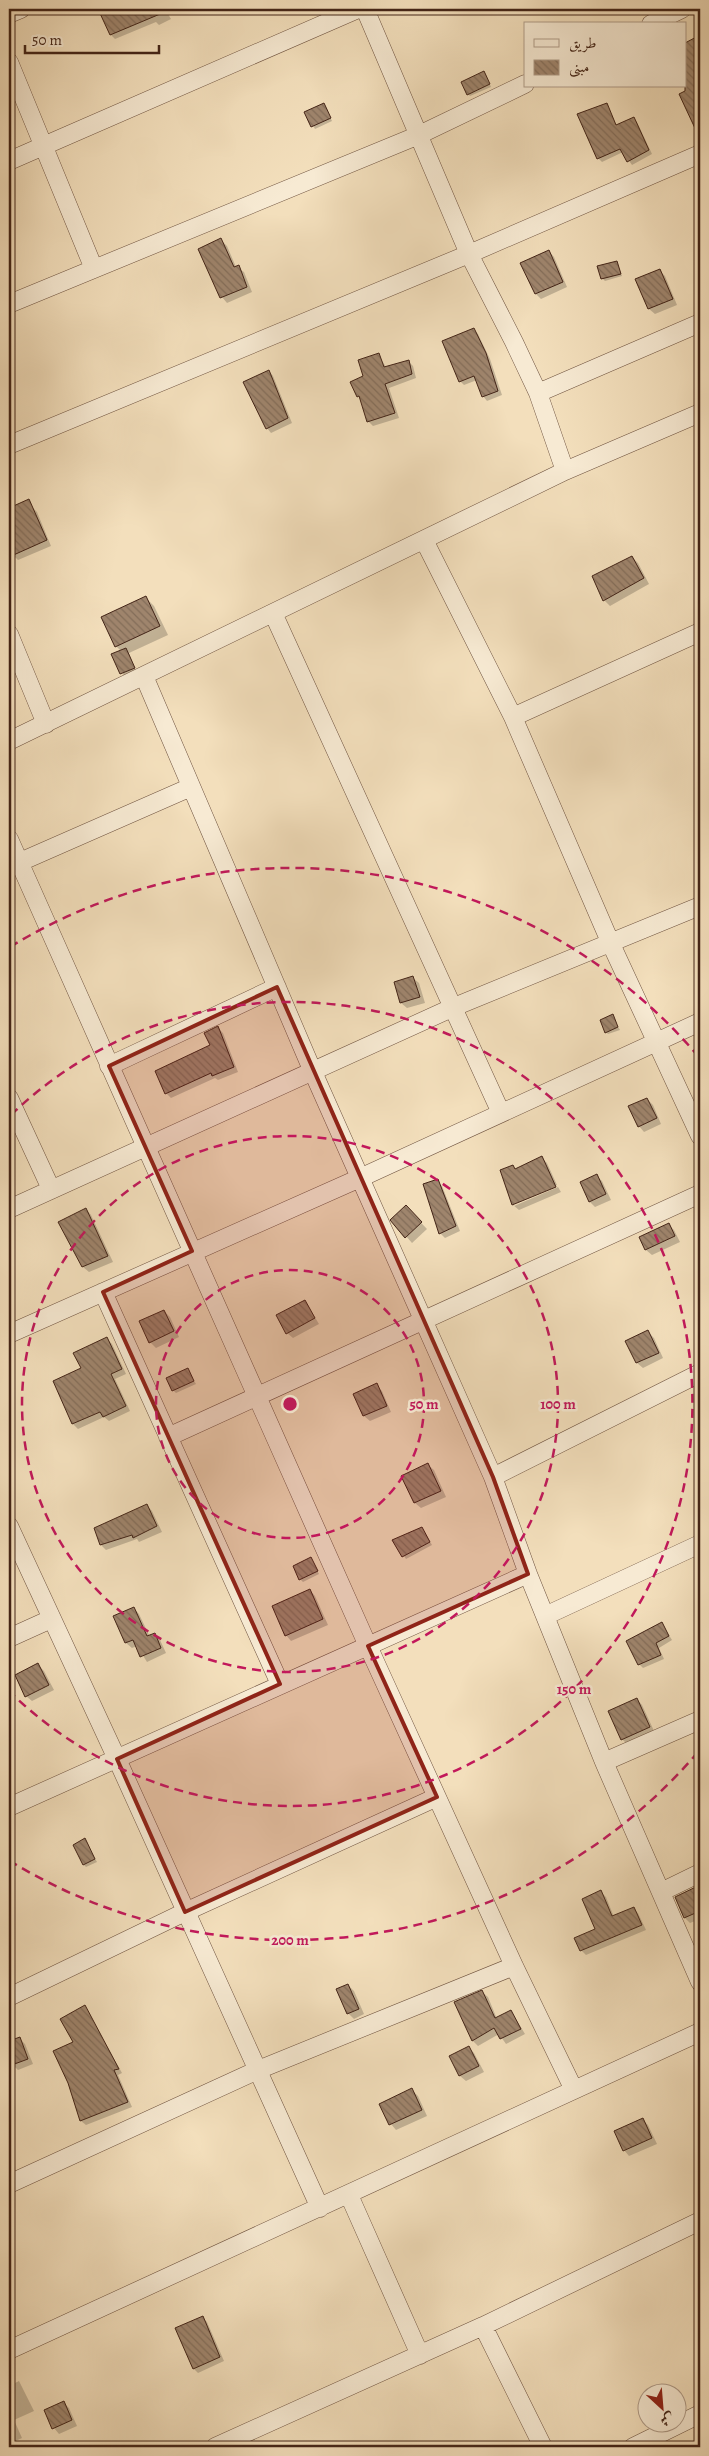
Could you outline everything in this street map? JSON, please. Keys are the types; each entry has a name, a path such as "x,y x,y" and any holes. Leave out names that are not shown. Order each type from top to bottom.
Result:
{"street":[{"path":"9,14 21,9"},
{"path":"9,161 358,9"},
{"path":"366,9 469,254 538,393 565,470"},
{"path":"655,22 682,9"},
{"path":"9,62 94,269"},
{"path":"9,304 419,135 524,84"},
{"path":"9,445 469,254 700,154"},
{"path":"538,393 700,323"},
{"path":"9,741 565,470 700,413"},
{"path":"424,540 513,717 611,944 700,1136"},
{"path":"273,613 502,1113"},
{"path":"513,717 700,632"},
{"path":"9,634 46,724"},
{"path":"144,676 313,1072 493,1477 528,1574 604,1762 700,1982"},
{"path":"20,862 191,788"},
{"path":"9,839 368,1646 514,1966 574,2090"},
{"path":"9,1208 454,1007 700,906"},
{"path":"109,1066 277,987"},
{"path":"9,1334 192,1251 360,1178 700,1022"},
{"path":"9,1098 51,1189"},
{"path":"168,1436 700,1194"},
{"path":"103,1292 280,1684"},
{"path":"493,1477 700,1373"},
{"path":"9,1526 117,1759 320,2208"},
{"path":"545,1616 700,1544"},
{"path":"9,1807 528,1574"},
{"path":"9,1638 51,1619"},
{"path":"604,1762 700,1720"},
{"path":"9,1997 185,1912 437,1797"},
{"path":"661,1892 700,1873"},
{"path":"9,2184 258,2070 514,1966"},
{"path":"9,2350 700,2032"},
{"path":"349,2195 420,2355"},
{"path":"215,2447 483,2326 700,2221"},
{"path":"483,2326 543,2447"},
{"path":"633,2447 700,2414"}],"highlighted area":[{"path":"277,987 493,1477 528,1574 368,1646 437,1797 185,1912 117,1759 280,1684 103,1292 192,1251 109,1066"}],"building":[{"path":"98,9 172,9 110,35"},
{"path":"700,35 700,139 679,94 685,91 686,88 686,42"},
{"path":"484,71 490,84 467,95 461,82"},
{"path":"324,103 331,118 311,127 304,112"},
{"path":"607,103 616,125 634,117 649,150 627,162 620,149 597,159 577,114"},
{"path":"221,238 234,267 239,265 247,287 220,298 198,249"},
{"path":"549,250 563,282 535,294 520,263"},
{"path":"617,261 621,274 601,279 597,266"},
{"path":"660,269 673,299 648,309 635,279"},
{"path":"474,328 486,353 498,391 482,397 474,376 459,382 442,341"},
{"path":"379,353 384,367 409,360 412,374 385,384 395,413 367,422 359,396 357,397 350,382 363,376 358,360"},
{"path":"269,370 288,418 266,429 243,382"},
{"path":"29,499 47,540 9,557 9,508"},
{"path":"632,556 644,578 603,601 592,576"},
{"path":"146,596 160,626 115,647 101,617"},
{"path":"126,648 135,668 120,674 111,654"},
{"path":"413,976 420,997 400,1003 394,982"},
{"path":"613,1014 618,1027 605,1033 600,1020"},
{"path":"218,1026 234,1067 212,1076 211,1073 165,1094 155,1071 210,1045 204,1033"},
{"path":"647,1098 657,1118 638,1127 628,1106"},
{"path":"542,1156 556,1187 512,1205 500,1170 513,1165 515,1169"},
{"path":"597,1174 606,1194 589,1202 580,1182"},
{"path":"438,1179 456,1226 439,1234 423,1184"},
{"path":"406,1205 422,1222 405,1238 390,1220"},
{"path":"86,1208 108,1256 82,1267 58,1222"},
{"path":"669,1223 675,1236 645,1250 639,1237"},
{"path":"305,1300 315,1318 286,1334 276,1315"},
{"path":"164,1310 174,1331 149,1343 139,1321"},
{"path":"648,1330 659,1353 636,1363 625,1341"},
{"path":"107,1337 122,1369 111,1374 126,1406 103,1417 100,1412 72,1424 53,1381 81,1368 73,1353"},
{"path":"188,1368 194,1381 172,1391 166,1378"},
{"path":"377,1383 387,1406 363,1416 353,1394"},
{"path":"428,1463 441,1491 414,1503 401,1476"},
{"path":"147,1504 157,1526 133,1538 132,1535 100,1545 94,1528"},
{"path":"422,1527 430,1542 402,1557 392,1540"},
{"path":"311,1557 318,1571 299,1580 293,1566"},
{"path":"310,1589 323,1619 285,1636 272,1606"},
{"path":"134,1607 147,1636 155,1633 161,1648 140,1657 133,1640 125,1643 113,1616"},
{"path":"662,1622 669,1636 656,1643 661,1655 638,1665 626,1641"},
{"path":"38,1663 49,1685 25,1697 15,1675"},
{"path":"637,1698 650,1727 621,1740 608,1711"},
{"path":"85,1838 95,1859 83,1865 73,1845"},
{"path":"700,1885 700,1911 684,1918 675,1897"},
{"path":"601,1890 612,1916 634,1907 642,1925 580,1951 574,1938 595,1929 582,1899"},
{"path":"348,1984 359,2009 347,2014 336,1989"},
{"path":"482,1990 495,2018 511,2010 521,2029 500,2039 494,2028 472,2041 454,2002"},
{"path":"85,2005 119,2069 114,2070 128,2102 80,2121 68,2083 53,2051 73,2042 60,2019"},
{"path":"20,2037 28,2059 9,2066 9,2041"},
{"path":"469,2046 479,2066 459,2076 449,2056"},
{"path":"412,2088 422,2110 389,2125 379,2104"},
{"path":"643,2118 652,2138 623,2151 614,2131"},
{"path":"203,2316 220,2357 193,2369 175,2328"},
{"path":"64,2401 72,2420 52,2429 44,2410"}]}
